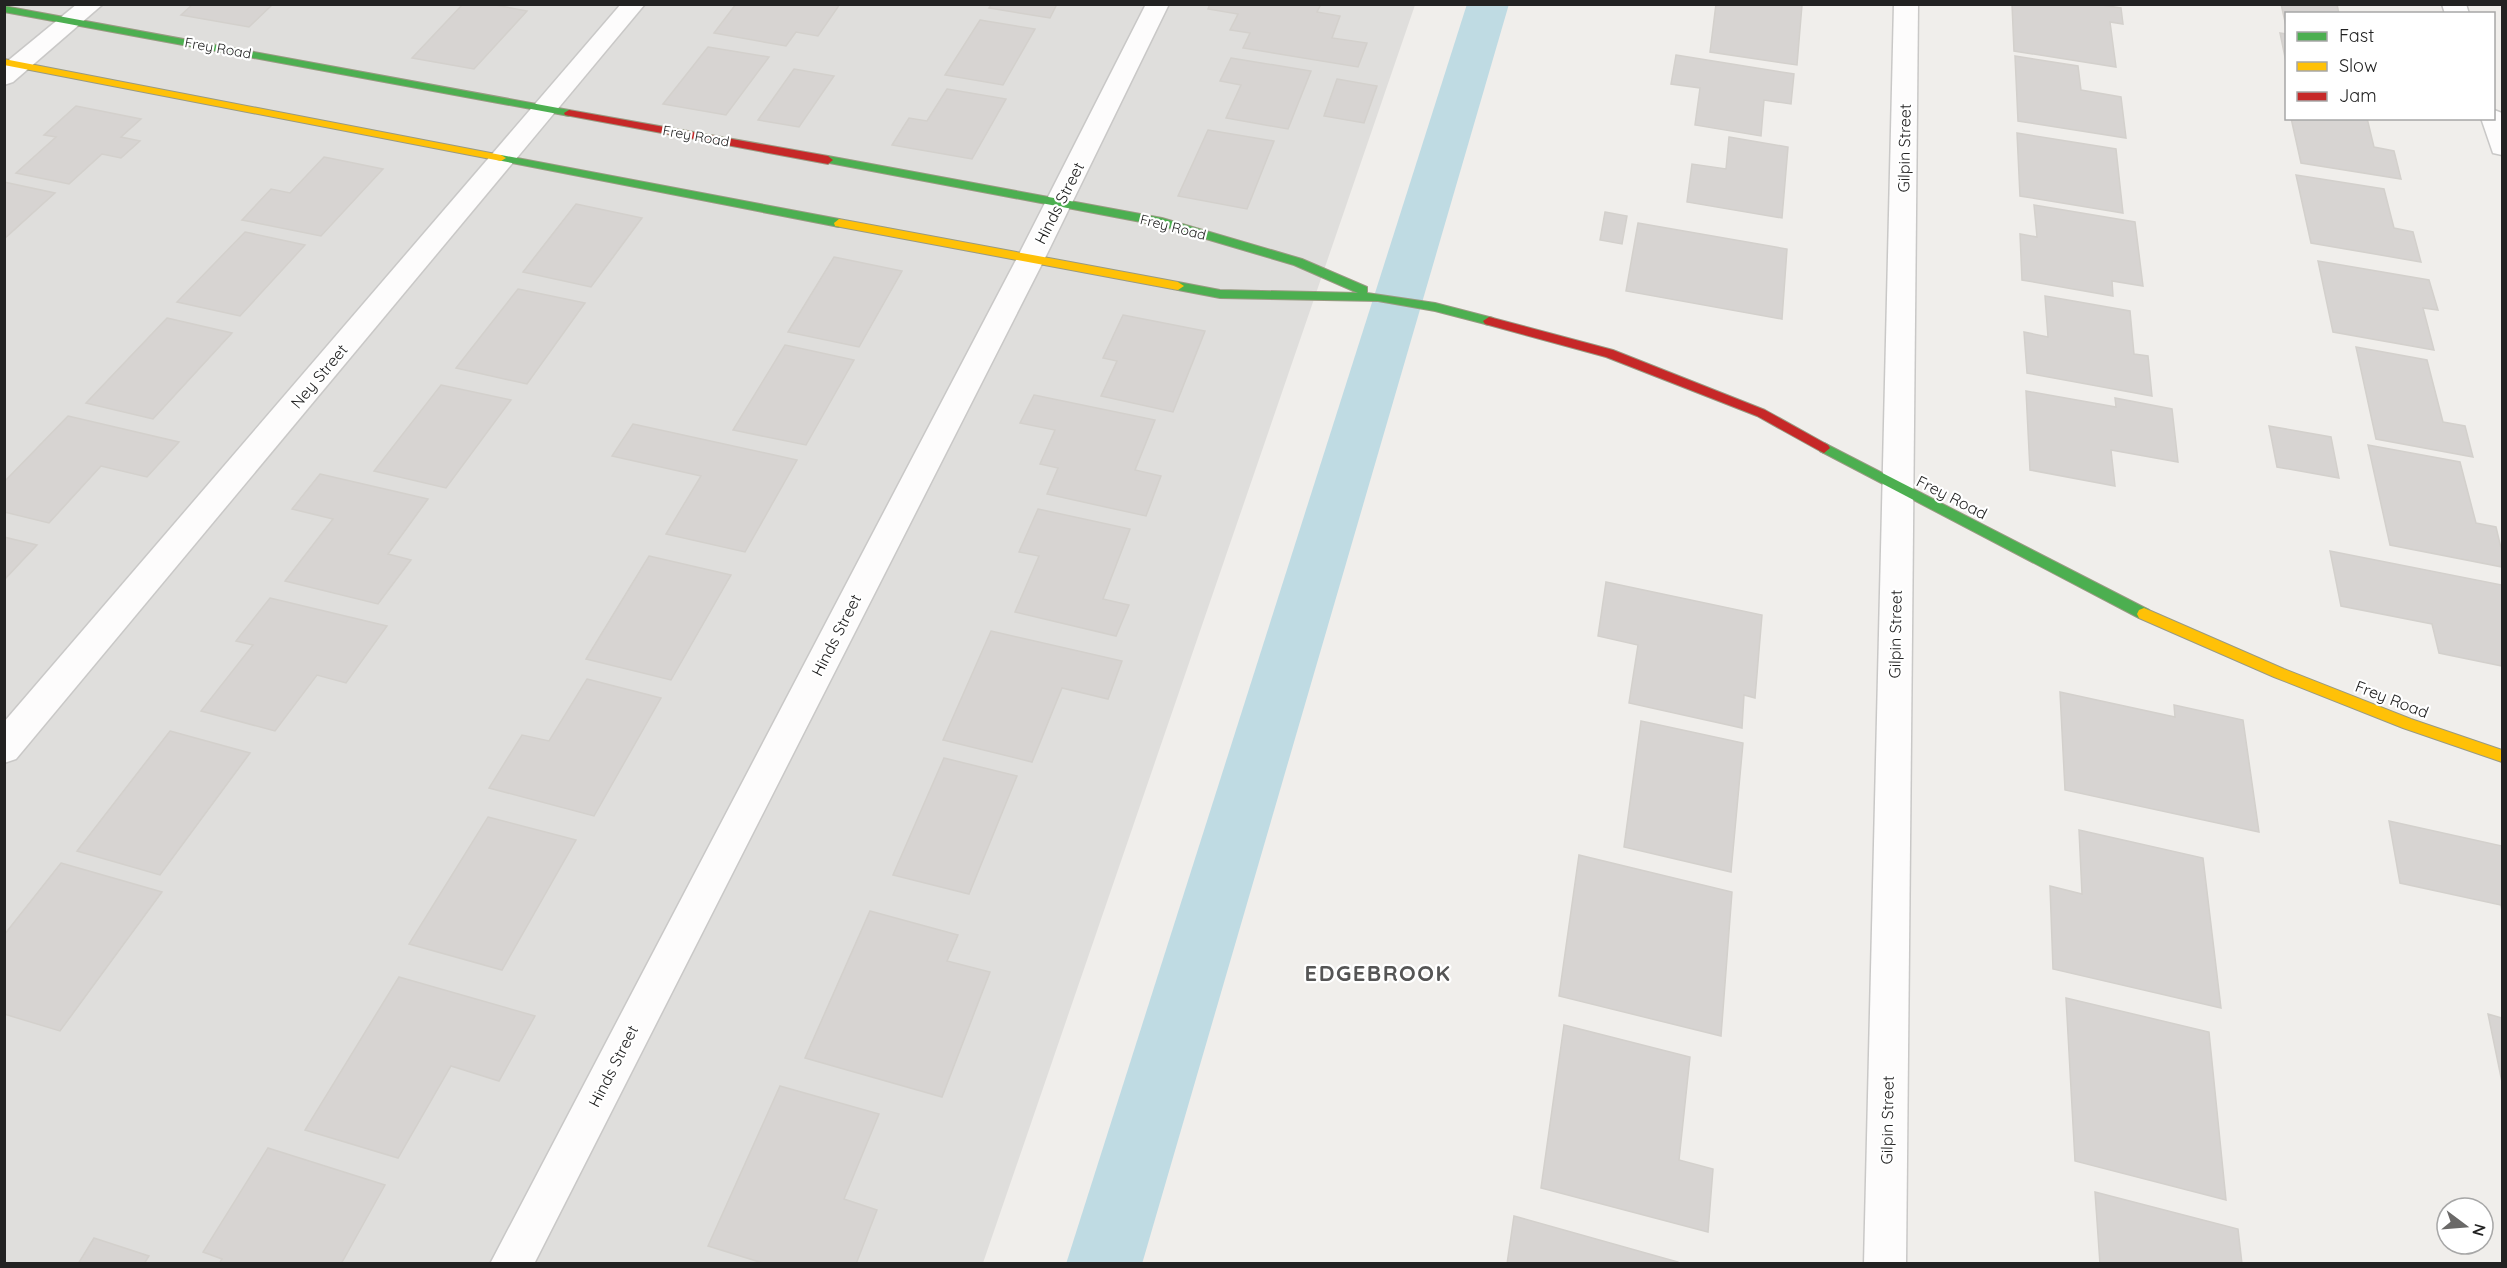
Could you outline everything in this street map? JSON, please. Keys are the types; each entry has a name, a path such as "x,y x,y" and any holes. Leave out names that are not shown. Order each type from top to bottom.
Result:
{"street":[{"path":"9,68 92,4"},
{"name":"Ney Street","path":"4,748 634,4"},
{"name":"Hinds Street","path":"512,1263 1030,260 1158,4"},
{"name":"Gilpin Street","path":"1885,1263 1906,4"},
{"name":"Frey Road","path":"4,9 1162,222 1298,262 1378,297"},
{"name":"Frey Road","path":"9,68 1220,294 1378,297 1435,308 1620,357 1761,413 1898,488 2155,620 2279,673 2397,719 2502,756"},
{"path":"2494,120 2502,147"}],"shaded area":[{"path":"5,5 1415,5 983,1263 5,1264"}],"building":[{"path":"193,4 273,4 249,27 181,15"},
{"path":"463,4 490,4 527,11 474,69 412,58"},
{"path":"736,4 840,4 818,36 796,32 786,46 714,33"},
{"path":"992,4 1057,4 1050,18 989,8"},
{"path":"1210,4 1321,4 1317,12 1340,16 1332,38 1367,43 1358,67 1243,48 1250,33 1230,30 1238,14 1208,9"},
{"path":"1716,4 1802,5 1797,65 1710,52"},
{"path":"2012,4 2095,4 2121,8 2123,24 2110,22 2116,67 2014,51"},
{"path":"2281,4 2337,4 2339,12 2285,12 2285,22"},
{"path":"980,20 1035,29 1003,85 945,75"},
{"path":"2280,33 2285,34 2285,57"},
{"path":"708,47 769,57 726,115 663,104"},
{"path":"1676,55 1794,74 1791,104 1764,100 1761,136 1695,125 1700,88 1671,84"},
{"path":"2015,56 2078,66 2081,90 2121,97 2126,138 2018,121"},
{"path":"1231,58 1311,71 1288,129 1226,118 1241,85 1220,81"},
{"path":"794,69 834,76 799,127 758,120"},
{"path":"1337,79 1377,86 1364,123 1324,116"},
{"path":"947,89 1006,99 972,159 892,145 909,118 927,121"},
{"path":"76,106 141,119 121,137 140,141 121,158 102,154 69,184 16,173 56,137 44,135"},
{"path":"2291,120 2367,120 2374,147 2394,151 2401,179 2301,163"},
{"path":"1208,130 1274,141 1247,209 1178,196"},
{"path":"2017,133 2116,149 2123,213 2020,196"},
{"path":"1729,137 1788,147 1782,218 1687,202 1692,164 1726,169"},
{"path":"324,157 383,169 321,236 242,220 271,189 290,193"},
{"path":"2296,175 2384,189 2394,228 2413,232 2421,262 2311,243"},
{"path":"4,182 55,193 4,239"},
{"path":"576,204 642,218 591,287 523,272"},
{"path":"2034,205 2135,222 2143,286 2112,281 2113,296 2022,280 2020,234 2037,237"},
{"path":"1605,212 1627,216 1622,244 1600,240"},
{"path":"1638,223 1787,249 1782,319 1626,291"},
{"path":"245,232 305,245 240,316 177,302"},
{"path":"834,257 902,271 859,347 788,332"},
{"path":"2318,261 2429,280 2438,310 2423,308 2434,350 2333,332"},
{"path":"518,289 585,303 527,384 456,368"},
{"path":"2045,296 2130,311 2134,354 2148,356 2152,396 2027,373 2024,332 2048,337"},
{"path":"1123,315 1205,331 1173,412 1101,396 1117,361 1103,358"},
{"path":"167,318 232,333 153,419 86,403"},
{"path":"785,345 854,360 806,445 733,430"},
{"path":"2356,347 2427,360 2443,422 2465,426 2473,457 2376,439"},
{"path":"441,385 511,400 446,488 374,471"},
{"path":"2026,391 2116,407 2115,398 2172,409 2178,462 2111,450 2115,486 2030,470"},
{"path":"1034,395 1155,420 1135,470 1161,476 1146,516 1047,494 1058,468 1040,464 1055,430 1020,423"},
{"path":"68,416 179,442 147,477 101,466 49,523 4,512 4,482"},
{"path":"633,424 797,460 745,552 666,534 701,476 612,456"},
{"path":"2269,426 2331,437 2339,478 2277,467"},
{"path":"2368,445 2460,462 2476,523 2496,527 2502,552 2502,567 2390,545"},
{"path":"320,474 428,499 388,554 411,560 378,604 285,581 333,519 292,509"},
{"path":"1038,509 1130,529 1103,599 1129,605 1116,636 1015,612 1039,556 1019,552"},
{"path":"4,537 37,545 4,580"},
{"path":"2330,551 2502,585 2502,666 2439,653 2432,624 2341,606"},
{"path":"649,556 731,575 671,680 586,659"},
{"path":"1606,582 1762,615 1755,698 1744,695 1742,728 1629,703 1638,645 1598,636"},
{"path":"270,598 387,626 346,683 317,675 275,731 201,711 253,645 236,641"},
{"path":"991,631 1122,661 1108,699 1062,688 1032,762 943,740"},
{"path":"587,679 661,698 594,816 489,788 522,735 549,741"},
{"path":"2060,692 2175,717 2174,705 2243,720 2259,832 2065,790"},
{"path":"1641,721 1743,743 1731,872 1624,847"},
{"path":"170,731 250,753 160,875 77,851"},
{"path":"944,758 1017,776 969,894 893,875"},
{"path":"488,817 576,840 502,970 409,944"},
{"path":"2389,821 2502,846 2502,911 2501,905 2400,883"},
{"path":"2079,830 2203,858 2221,1008 2053,969 2050,886 2082,894"},
{"path":"1579,855 1732,892 1721,1036 1559,996"},
{"path":"61,863 162,892 60,1031 4,1014 4,935"},
{"path":"870,911 958,935 947,961 990,972 942,1097 805,1058"},
{"path":"399,977 535,1016 499,1081 451,1066 398,1158 305,1130"},
{"path":"2066,998 2209,1032 2226,1200 2075,1161"},
{"path":"2488,1014 2502,1018 2502,1082"},
{"path":"1564,1025 1690,1057 1679,1160 1713,1169 1708,1232 1541,1188"},
{"path":"780,1086 879,1114 844,1199 877,1210 856,1264 766,1264 708,1246"},
{"path":"268,1148 385,1185 341,1264 219,1264 222,1259 203,1252"},
{"path":"2095,1192 2238,1229 2242,1264 2100,1264"},
{"path":"1514,1216 1678,1262 1678,1264 1507,1264"},
{"path":"94,1238 149,1256 144,1264 78,1264"}],"waterway":[{"path":"1104,1264 1488,4"}],"traffic: fast":[{"path":"4,9 569,113"},
{"path":"501,158 839,223"},
{"path":"828,160 1162,222 1298,262 1363,290"},
{"path":"1178,286 1220,294 1378,297 1435,307 1489,321"},
{"path":"1824,448 2144,614"}],"traffic: slow":[{"path":"4,62 501,158"},
{"path":"839,223 1178,286"},
{"path":"2144,614 2279,673 2408,724 2502,756"}],"traffic: jam":[{"path":"569,113 828,160"},
{"path":"1489,321 1609,353 1761,413 1824,448"}],"district":[{"name":"EDGEBROOK","path":"1378,973"}]}
